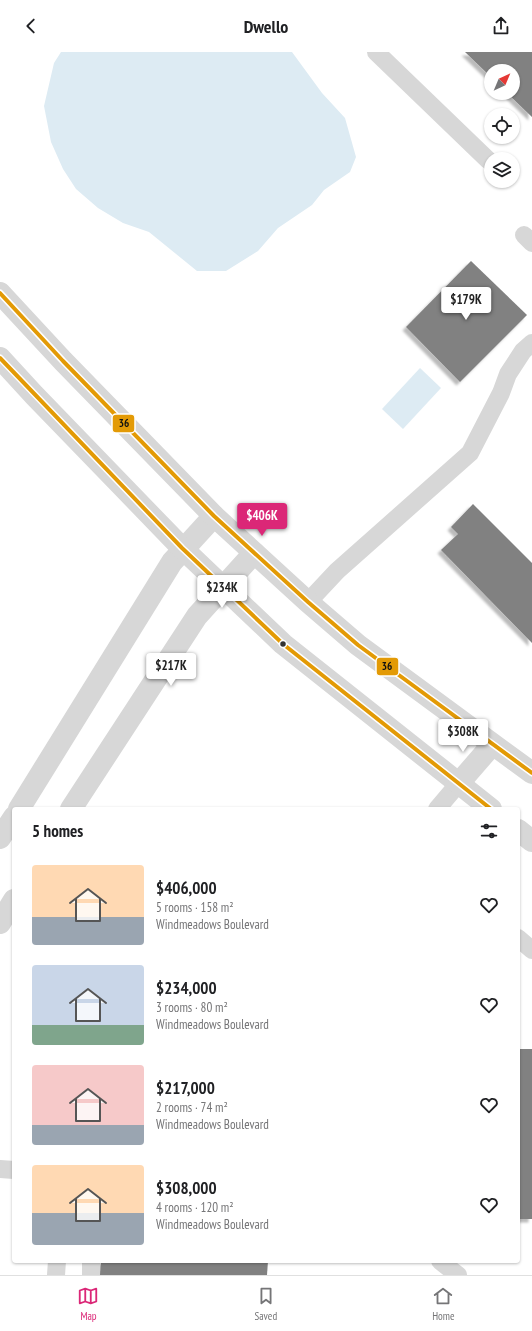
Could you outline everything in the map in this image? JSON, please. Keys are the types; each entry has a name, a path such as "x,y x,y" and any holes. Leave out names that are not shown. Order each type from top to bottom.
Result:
{"street":[{"path":"0,293 63,361 214,516 308,602 358,645 492,745 532,772"},
{"path":"0,358 182,548 283,644 489,807"},
{"path":"20,807 172,562 182,548 214,516"},
{"path":"72,807 197,616 254,553"},
{"path":"459,783 492,745"},
{"path":"0,838 12,820"},
{"path":"520,832 532,841"}],"lane":[{"path":"376,52 484,156"},
{"path":"308,602 337,571 470,453 501,392 508,374 523,351 532,343"},
{"path":"439,807 459,783"},
{"path":"520,940 532,950"},
{"path":"0,1169 12,1170"},
{"path":"56,1263 56,1275"},
{"path":"91,1263 91,1275"}],"shaded area":[{"path":"61,52 292,52 322,93 345,118 356,157 350,172 324,190 312,205 278,228 258,251 226,271 197,271 149,232 123,223 98,208 76,189 63,169 51,142 44,106 54,63"},
{"path":"420,368 441,388 403,429 382,409"}],"building":[{"path":"465,52 532,52 532,117 514,100 520,100 520,64 484,64 484,70"},
{"path":"471,261 527,315 460,382 406,327"},
{"path":"473,504 532,563 532,643 441,550 458,534 451,527"},
{"path":"520,1049 532,1049 532,1219 520,1219"},
{"path":"101,1263 268,1263 267,1275 100,1275"}],"transit line":[{"name":"36","path":"0,293 63,361 214,516 308,602 358,645 532,773"},
{"name":"36","path":"0,358 182,548 283,644 488,807"}]}
